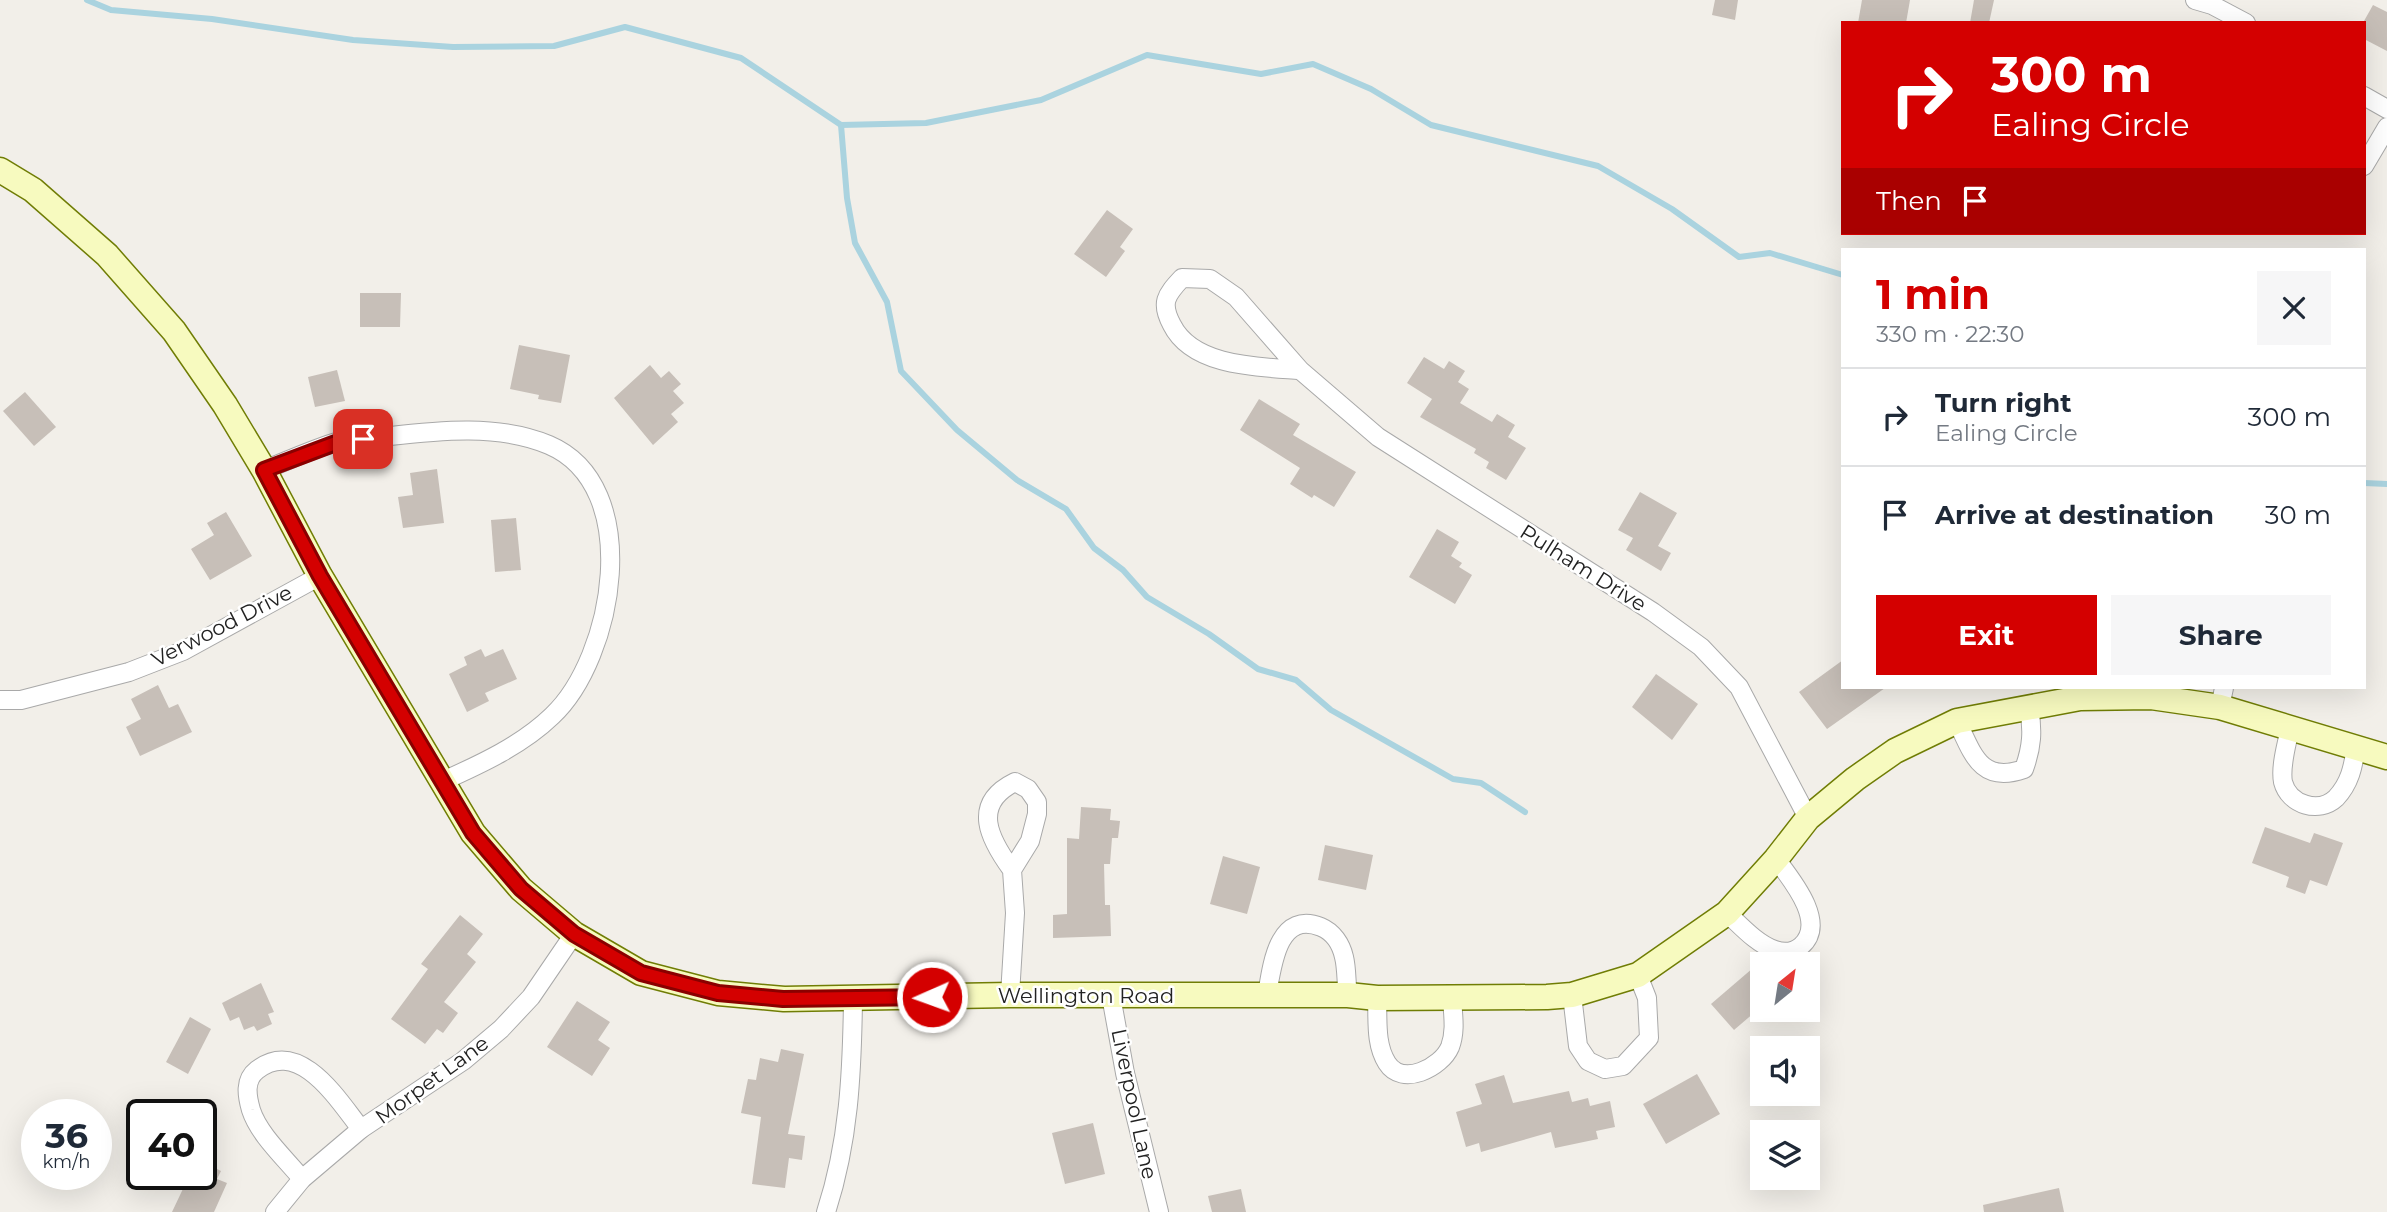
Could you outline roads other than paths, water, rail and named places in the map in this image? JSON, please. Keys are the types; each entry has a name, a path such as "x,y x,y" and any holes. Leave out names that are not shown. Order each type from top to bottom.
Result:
{"street":[{"path":"2195,0 2213,5 2242,21"},
{"path":"2366,97 2387,109"},
{"path":"2366,163 2387,127"},
{"name":"Wellington Road","path":"0,170 33,190 107,255 174,331 218,395 264,470 320,576 473,833 521,889 574,934 641,973 718,993 783,999 853,1000 1010,995 1348,995 1452,999 1572,995 1637,975 1727,913 1776,859 1808,818 1895,751 1957,722 2080,698 2151,692 2222,697 2290,728 2387,757"},
{"name":"Pulham Drive","path":"1300,370 1235,363 1205,354 1179,339 1166,313 1167,295 1182,278 1210,279 1236,297 1300,370 1378,437 1653,612 1701,647 1739,687 1808,818"},
{"path":"264,470 341,441 470,431 523,437 551,446 577,463 598,494 610,532 609,581 599,632 581,678 553,715 523,739 443,781"},
{"name":"Verwood Drive","path":"0,700 21,700 129,672 183,651 320,576"},
{"path":"1957,722 1976,761 1988,770 2005,775 2024,769 2031,749 2033,728 2029,708"},
{"path":"2290,728 2283,782 2290,798 2303,805 2321,806 2334,800 2352,772 2357,748"},
{"path":"1727,913 1756,939 1775,950 1792,952 1803,945 1810,934 1810,917 1791,878 1776,859"},
{"path":"1010,995 1015,913 1012,870"},
{"path":"1267,995 1273,959 1280,944 1290,928 1304,922 1324,928 1336,938 1344,956 1348,995"},
{"name":"Morpet Lane","path":"275,1212 303,1179 361,1129 455,1067 501,1030 531,997 574,934"},
{"path":"1572,995 1578,1046 1588,1061 1605,1069 1623,1066 1649,1038 1647,998 1637,975"},
{"name":"Liverpool Lane","path":"1111,996 1125,1073 1159,1212"},
{"path":"1377,998 1379,1045 1388,1066 1405,1074 1423,1072 1442,1061 1450,1047 1455,1028 1452,999"},
{"path":"827,1212 846,1137 851,1090 853,1000"},
{"path":"303,1179 252,1113 246,1090 253,1073 269,1062 288,1061 309,1068 361,1129"}],"waterway":[{"path":"87,0 111,10 212,19 353,40 453,47 554,46 625,27 741,58 841,125 926,123 1041,100 1147,55 1261,74 1313,64 1371,89 1431,125 1598,166 1672,209 1739,257 1770,253 1841,274"},
{"path":"841,125 847,198 855,243 887,302 901,371 957,430 1017,480 1066,509 1094,548 1123,570 1147,597 1209,634 1258,669 1296,680 1331,710 1453,779 1481,783 1525,812"},
{"path":"2366,483 2387,484"}]}
